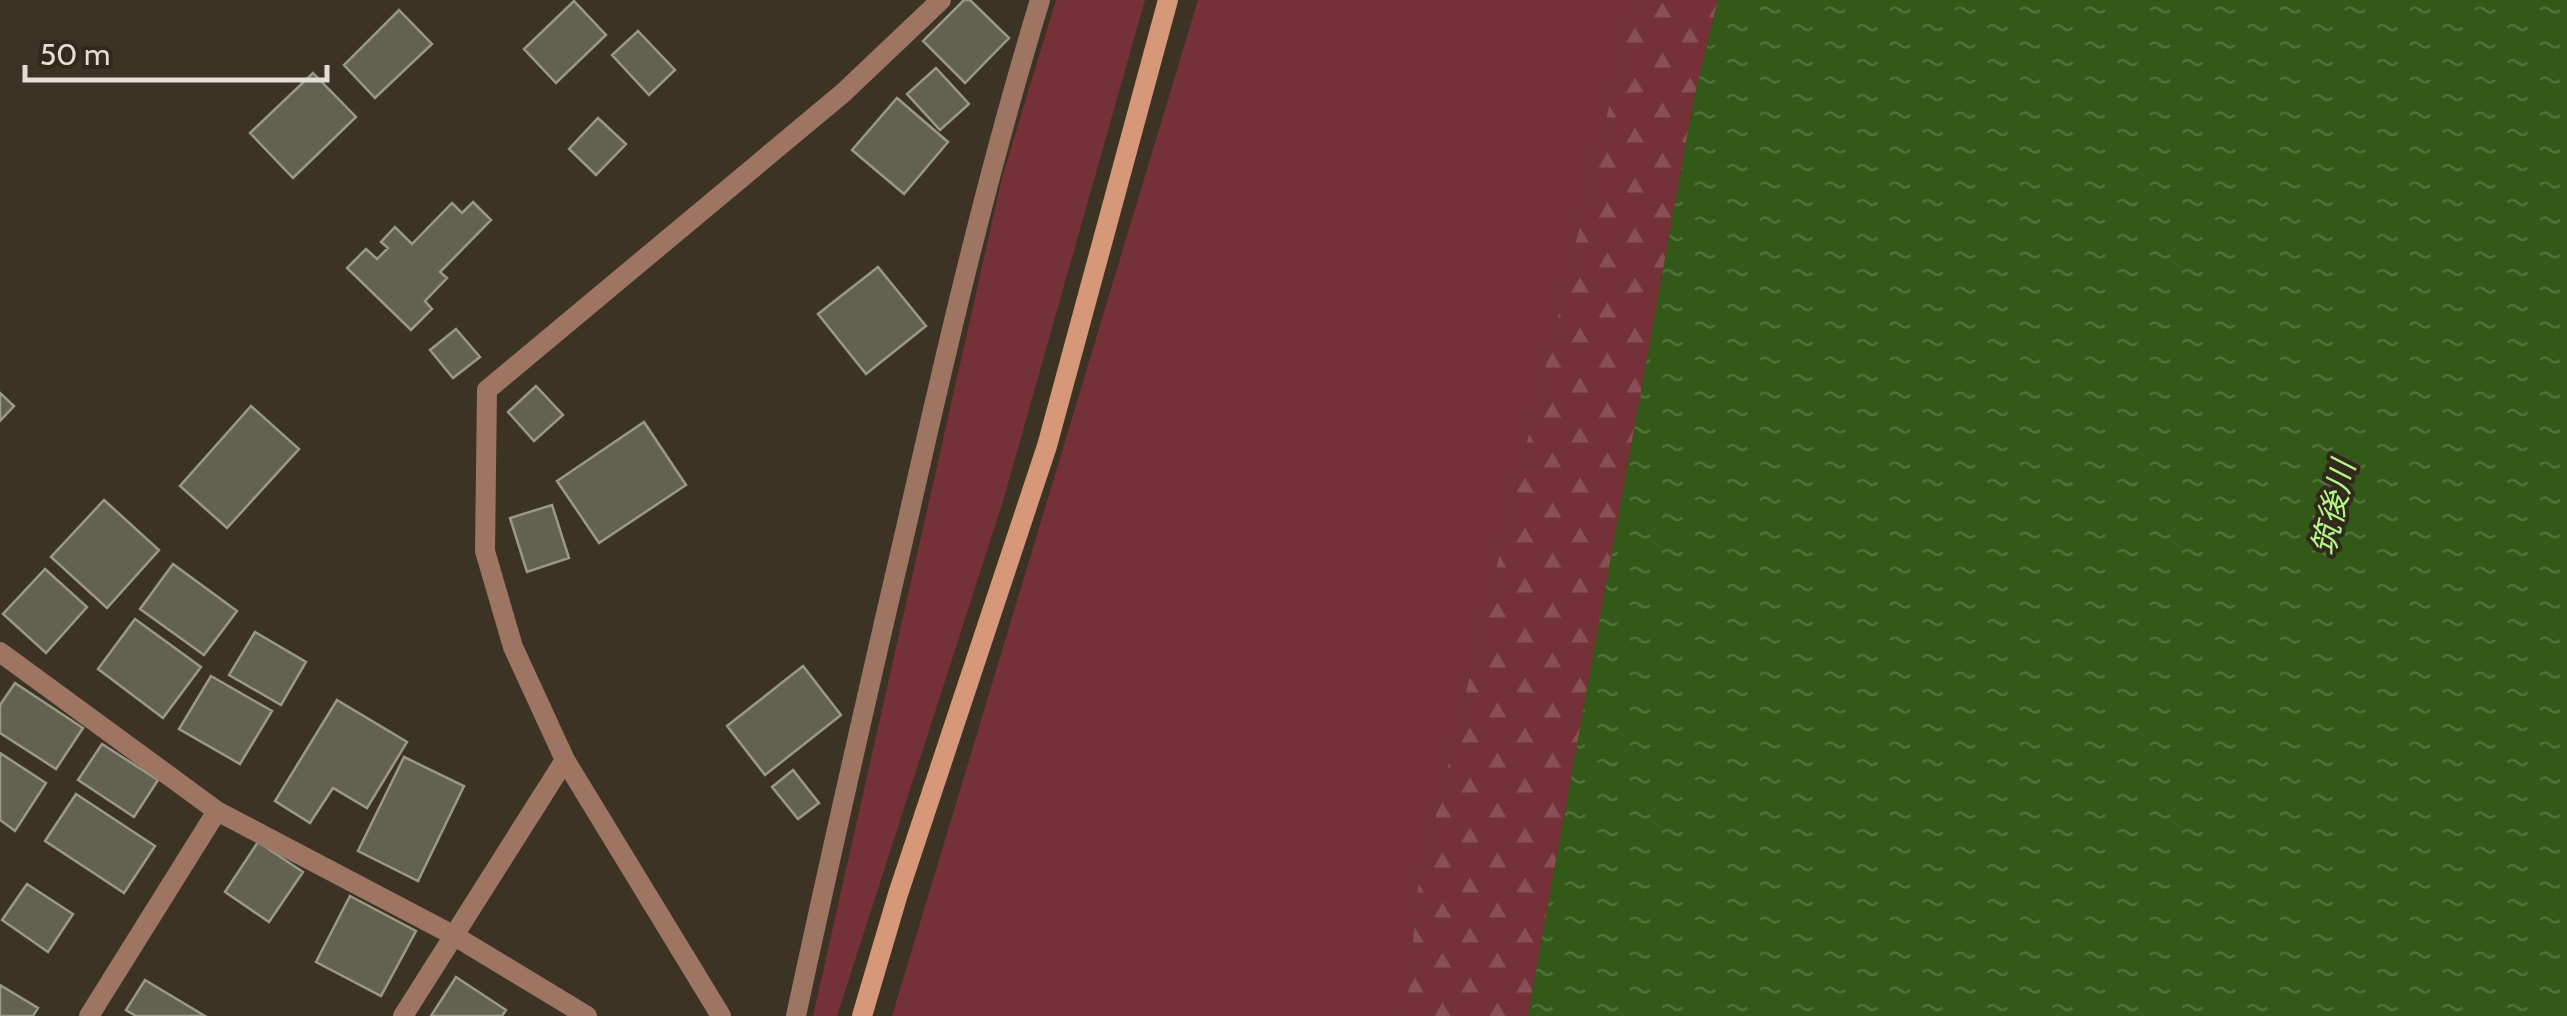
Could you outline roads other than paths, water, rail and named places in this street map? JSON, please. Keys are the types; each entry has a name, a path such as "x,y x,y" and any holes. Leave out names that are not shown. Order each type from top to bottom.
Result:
{"street":[{"path":"721,1016 564,760 512,647 485,551 487,390 843,92 941,0"},
{"path":"796,1016 962,282 1040,0"},
{"path":"862,1016 898,894 1047,446 1168,0"},
{"path":"0,652 216,811 453,934 587,1016"},
{"path":"403,1016 564,760"},
{"path":"90,1016 216,811"}],"water":[{"name":"筑後川","path":"1718,0 2567,0 2567,1016 1528,1016 1694,99"}]}
